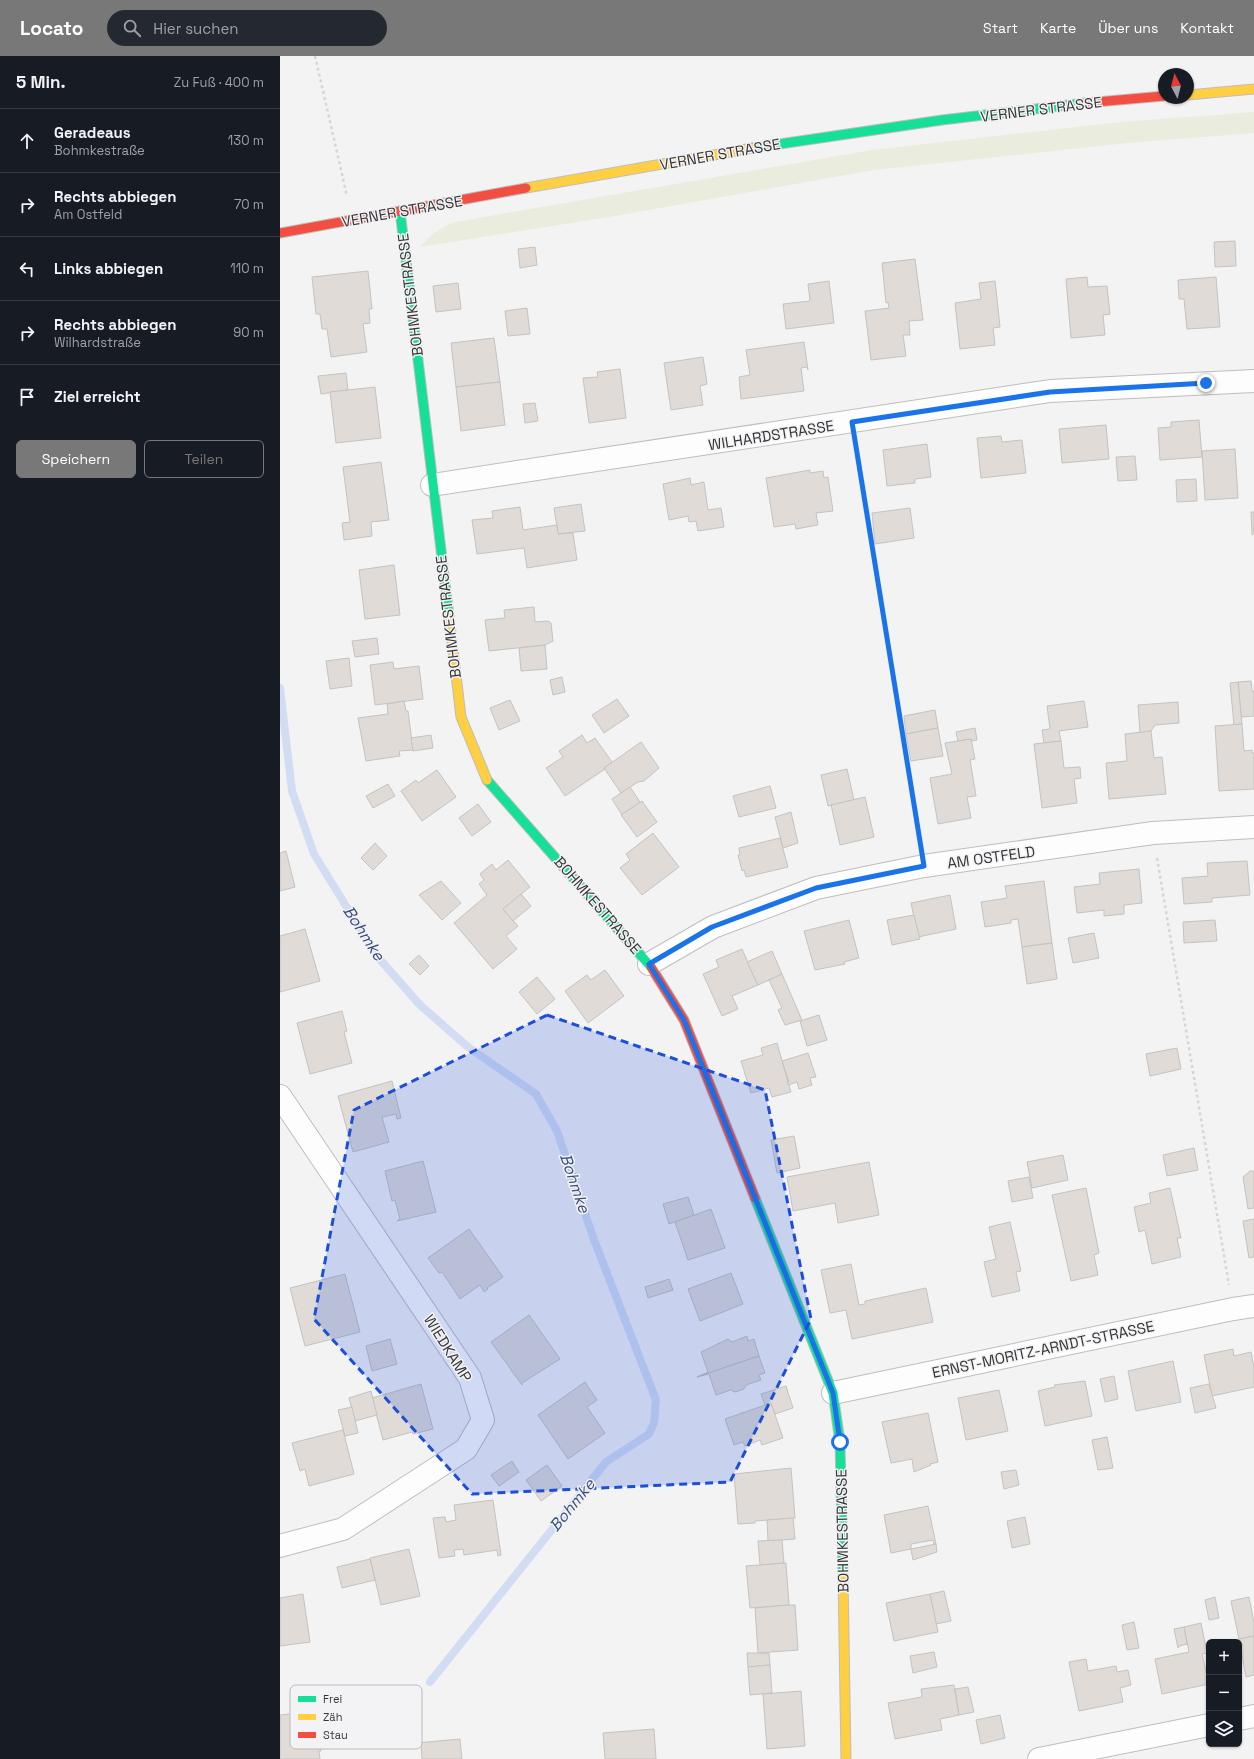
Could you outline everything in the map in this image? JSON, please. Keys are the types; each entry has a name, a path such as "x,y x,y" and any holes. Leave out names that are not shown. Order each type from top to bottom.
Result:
{"street":[{"path":"1194,95 1254,90"},
{"name":"VERNER STRASSE","path":"280,233 807,139 1078,103 1158,96"},
{"name":"BOHMKESTRASSE","path":"400,212 460,717 486,778 649,964 684,1020 833,1393 840,1442 846,1759"},
{"name":"WILHARDSTRASSE","path":"432,485 1050,392 1254,381"},
{"name":"AM OSTFELD","path":"649,964 712,927 816,888 924,866 1153,834 1254,827"},
{"name":"WIEDKAMP","path":"280,1096 470,1378 483,1420 466,1449 343,1529 280,1546"},
{"name":"ERNST-MORITZ-ARNDT-STRASSE","path":"833,1393 1244,1308"},
{"path":"1242,1718 1254,1716"},
{"path":"1039,1759 1206,1726"}],"path":[{"path":"314,56 353,220"},
{"path":"852,422 924,866"},
{"path":"1153,834 1244,1308"}],"highlighted area":[{"path":"547,1015 765,1090 811,1319 730,1482 472,1494 314,1319 354,1110"}],"shaded area":[{"path":"1254,112 1254,133 1128,143 874,170 615,216 420,247 436,232 455,222 872,150 1121,122"}],"building":[{"path":"1235,241 1236,266 1215,267 1214,242"},
{"path":"535,247 537,265 520,268 518,249"},
{"path":"915,259 923,320 909,321 910,335 903,335 906,356 871,360 865,311 889,308 888,302 886,303 882,263"},
{"path":"368,271 372,309 369,309 370,323 363,324 367,352 331,357 327,329 322,329 320,314 316,314 312,277"},
{"path":"1087,277 1088,287 1107,286 1110,314 1103,315 1105,335 1071,338 1066,279"},
{"path":"1216,277 1220,327 1187,329 1184,299 1179,299 1178,280"},
{"path":"829,281 834,323 786,329 783,304 810,301 808,284"},
{"path":"995,281 1000,327 993,328 995,345 960,349 955,303 981,299 979,283"},
{"path":"458,283 461,309 436,312 433,286"},
{"path":"527,308 530,334 508,336 505,311"},
{"path":"494,338 500,382 456,387 451,343"},
{"path":"804,342 808,370 807,367 801,368 804,391 741,399 739,377 750,375 746,350"},
{"path":"703,357 707,384 700,386 703,405 671,410 664,363"},
{"path":"620,369 626,418 589,423 583,378 598,377 597,372"},
{"path":"346,373 348,390 321,394 318,376"},
{"path":"500,382 505,425 461,431 456,387"},
{"path":"375,387 381,438 336,443 330,392"},
{"path":"535,403 538,421 525,423 523,404"},
{"path":"1199,420 1202,457 1160,460 1158,428 1171,427 1171,422"},
{"path":"1106,425 1109,459 1062,463 1059,429"},
{"path":"1001,436 1002,442 1022,440 1026,473 981,478 977,438"},
{"path":"927,444 931,477 915,479 915,483 887,486 883,450"},
{"path":"1235,449 1238,498 1205,500 1202,451"},
{"path":"1135,456 1137,480 1118,481 1116,457"},
{"path":"381,462 389,520 371,522 372,536 344,540 342,523 350,522 343,467"},
{"path":"810,470 810,473 823,471 824,478 828,477 833,511 816,513 818,525 796,529 795,524 774,527 766,478"},
{"path":"690,478 691,485 704,482 708,510 721,508 724,527 698,531 696,521 689,522 688,516 669,520 663,484"},
{"path":"1196,479 1197,501 1177,502 1176,480"},
{"path":"581,504 585,531 558,534 554,508"},
{"path":"520,507 523,530 557,525 558,534 573,533 577,560 527,568 524,548 477,554 472,520 493,518 492,511"},
{"path":"910,508 914,538 875,544 872,513"},
{"path":"1251,512 1254,512 1254,534 1252,535"},
{"path":"394,565 400,615 365,619 359,570"},
{"path":"534,607 535,622 548,621 551,623 553,641 545,645 489,651 485,620 505,618 504,610"},
{"path":"377,638 379,654 355,657 352,641"},
{"path":"545,645 547,669 521,671 519,648"},
{"path":"349,658 352,686 330,689 326,661"},
{"path":"393,662 394,669 419,666 423,699 375,705 370,665"},
{"path":"562,677 565,692 553,695 550,680"},
{"path":"1251,681 1252,691 1254,691 1254,716 1241,717 1238,682"},
{"path":"1238,682 1242,724 1234,725 1230,683"},
{"path":"617,699 629,716 604,733 592,715"},
{"path":"510,700 520,721 499,730 490,708"},
{"path":"404,701 406,711 408,711 413,750 399,751 400,756 366,761 358,718 388,714 387,704"},
{"path":"1084,701 1088,727 1059,731 1061,741 1044,743 1042,730 1050,729 1047,706"},
{"path":"1178,702 1179,723 1155,725 1151,731 1140,733 1138,705"},
{"path":"935,710 938,728 906,734 904,716"},
{"path":"1242,724 1244,751 1252,750 1252,753 1254,753 1254,789 1219,791 1215,726"},
{"path":"938,728 943,756 911,761 906,734"},
{"path":"975,728 977,740 972,741 971,739 958,741 956,732"},
{"path":"1151,731 1154,758 1162,757 1166,794 1109,799 1106,763 1127,761 1125,734"},
{"path":"431,735 433,748 413,751 411,738"},
{"path":"582,735 587,743 595,738 612,762 604,768 605,769 565,796 546,768 563,757 559,751"},
{"path":"971,739 975,759 970,760 976,796 967,797 971,818 938,824 930,778 952,774 945,743"},
{"path":"1061,741 1064,768 1080,767 1081,778 1074,779 1077,803 1042,808 1034,744"},
{"path":"641,742 659,768 644,781 638,782 621,793 604,768"},
{"path":"847,769 854,800 828,806 821,775"},
{"path":"437,770 456,797 422,821 401,791 416,780 418,783"},
{"path":"388,784 395,796 373,808 366,796"},
{"path":"770,786 776,808 739,817 733,796"},
{"path":"630,787 640,802 622,815 612,799"},
{"path":"865,797 874,837 840,845 831,805"},
{"path":"642,801 657,822 637,837 621,815"},
{"path":"478,804 491,822 472,836 459,818"},
{"path":"791,812 798,843 783,848 775,817"},
{"path":"653,833 679,867 642,895 620,868 630,860 626,854"},
{"path":"780,838 788,867 746,877 744,870 742,871 738,855 740,855 739,848"},
{"path":"375,843 387,856 373,870 361,858"},
{"path":"286,851 295,887 280,891 280,853"},
{"path":"508,860 530,887 503,909 518,926 506,936 517,949 493,969 454,923 487,895 479,884 484,880 480,874 492,864 496,870"},
{"path":"1247,861 1250,895 1212,898 1212,902 1184,904 1182,878 1208,876 1207,863"},
{"path":"1139,869 1142,903 1124,905 1124,914 1104,916 1104,910 1077,913 1074,887 1100,884 1099,873"},
{"path":"441,881 461,903 442,920 419,895"},
{"path":"1044,881 1052,943 1022,947 1018,919 1011,920 1011,923 985,927 981,902 1007,898 1005,886"},
{"path":"521,894 531,906 513,921 503,909"},
{"path":"950,895 956,929 918,937 911,903"},
{"path":"914,915 920,939 892,945 887,920"},
{"path":"849,920 859,958 844,962 845,964 815,970 804,931"},
{"path":"1215,920 1217,941 1184,943 1183,922"},
{"path":"305,929 320,981 280,992 280,936"},
{"path":"1094,933 1099,958 1073,963 1068,938"},
{"path":"1052,943 1057,979 1027,984 1022,947"},
{"path":"742,949 758,985 732,996 738,1009 722,1016 703,974 719,967 716,960"},
{"path":"772,951 782,974 758,985 747,962"},
{"path":"419,955 429,966 420,975 409,964"},
{"path":"605,970 624,996 588,1023 565,991 587,975 591,980"},
{"path":"782,974 802,1020 785,1025 778,1010 782,1008 769,980"},
{"path":"537,977 555,999 537,1014 519,992"},
{"path":"342,1011 347,1031 344,1032 352,1063 310,1074 297,1023"},
{"path":"819,1015 827,1040 807,1046 800,1021"},
{"path":"777,1043 791,1092 772,1097 769,1088 751,1093 741,1061 763,1055 761,1048"},
{"path":"1177,1048 1181,1069 1150,1076 1146,1054"},
{"path":"808,1053 816,1077 810,1078 812,1085 799,1089 797,1082 788,1085 787,1082 789,1082 782,1061"},
{"path":"392,1081 401,1118 397,1119 396,1114 382,1117 389,1142 353,1152 338,1096"},
{"path":"794,1136 800,1168 777,1173 771,1140"},
{"path":"1194,1148 1198,1170 1167,1176 1163,1155"},
{"path":"1063,1155 1068,1180 1032,1188 1027,1162"},
{"path":"423,1161 436,1212 397,1221 400,1219 395,1200 392,1201 385,1171"},
{"path":"869,1162 879,1215 838,1223 835,1203 793,1211 787,1177"},
{"path":"1250,1171 1254,1171 1254,1208 1248,1209 1243,1177"},
{"path":"1029,1177 1033,1198 1012,1202 1008,1181"},
{"path":"1086,1188 1099,1253 1094,1255 1098,1275 1071,1281 1052,1195"},
{"path":"1170,1188 1181,1238 1177,1238 1181,1257 1152,1264 1145,1230 1139,1232 1134,1207 1151,1203 1149,1193"},
{"path":"688,1197 694,1215 669,1224 663,1204"},
{"path":"711,1209 725,1248 688,1260 675,1222"},
{"path":"1254,1219 1254,1257 1249,1258 1243,1221"},
{"path":"1010,1222 1021,1271 1016,1272 1020,1291 992,1297 984,1262 996,1259 989,1227"},
{"path":"469,1229 503,1277 487,1288 488,1289 484,1292 480,1285 460,1299 442,1272 439,1273 428,1258"},
{"path":"851,1264 859,1305 865,1304 865,1301 926,1288 933,1322 852,1339 846,1310 830,1313 821,1270"},
{"path":"731,1273 743,1304 700,1321 688,1289"},
{"path":"345,1274 360,1332 305,1346 290,1288"},
{"path":"669,1279 673,1290 648,1298 645,1287"},
{"path":"529,1315 560,1359 522,1383 522,1385 491,1342"},
{"path":"747,1336 748,1341 754,1339 759,1356 697,1377 708,1372 701,1352 728,1339 732,1342"},
{"path":"390,1339 397,1364 372,1371 366,1346"},
{"path":"1233,1349 1234,1356 1251,1352 1254,1367 1254,1387 1212,1396 1204,1355"},
{"path":"759,1356 765,1373 759,1375 761,1380 746,1385 744,1389 735,1392 731,1390 716,1395 709,1374 697,1377"},
{"path":"1173,1361 1181,1402 1136,1411 1128,1371"},
{"path":"1114,1376 1118,1399 1105,1402 1100,1379"},
{"path":"1085,1381 1092,1416 1045,1426 1038,1391 1055,1387 1054,1385"},
{"path":"585,1382 597,1400 587,1407 605,1433 568,1459 538,1415"},
{"path":"421,1384 433,1429 413,1434 412,1432 383,1440 372,1398"},
{"path":"1209,1384 1216,1408 1195,1413 1190,1388"},
{"path":"786,1386 793,1408 775,1414 771,1403 765,1405 761,1394"},
{"path":"999,1390 1008,1431 966,1440 958,1398"},
{"path":"371,1391 377,1415 355,1421 349,1398"},
{"path":"771,1403 783,1438 762,1445 760,1440 745,1446 743,1442 734,1445 725,1419"},
{"path":"352,1407 358,1433 345,1436 338,1410"},
{"path":"928,1413 938,1462 930,1464 931,1465 914,1472 912,1459 891,1463 882,1422"},
{"path":"343,1430 354,1474 309,1486 305,1469 300,1471 292,1443"},
{"path":"1107,1437 1113,1468 1098,1470 1092,1440"},
{"path":"512,1461 519,1472 499,1486 491,1475"},
{"path":"547,1465 562,1486 541,1501 526,1480"},
{"path":"791,1468 795,1518 755,1521 755,1523 738,1524 734,1474"},
{"path":"1016,1470 1019,1485 1004,1489 1001,1472"},
{"path":"493,1500 501,1555 498,1556 497,1550 464,1555 463,1549 454,1550 455,1556 439,1558 433,1518 445,1517 446,1522 456,1520 454,1505"},
{"path":"928,1506 936,1544 934,1544 933,1540 911,1544 911,1549 891,1553 884,1515"},
{"path":"1025,1517 1030,1544 1012,1548 1007,1521"},
{"path":"793,1518 795,1539 768,1541 767,1520"},
{"path":"782,1540 784,1563 760,1565 758,1541"},
{"path":"936,1544 937,1552 913,1560 911,1549"},
{"path":"409,1549 420,1596 381,1605 370,1558"},
{"path":"370,1559 375,1580 342,1588 337,1567"},
{"path":"786,1563 789,1605 750,1608 746,1566"},
{"path":"944,1591 951,1621 936,1624 930,1594"},
{"path":"303,1594 310,1642 280,1646 280,1598"},
{"path":"930,1594 938,1632 894,1641 886,1603"},
{"path":"1215,1597 1219,1618 1209,1620 1205,1600"},
{"path":"1249,1597 1254,1623 1254,1636 1239,1639 1231,1601"},
{"path":"795,1605 798,1650 758,1653 755,1608"},
{"path":"1134,1622 1139,1648 1127,1650 1122,1625"},
{"path":"1201,1623 1206,1648 1206,1653 1202,1654 1206,1671 1206,1685 1162,1694 1155,1659 1189,1652 1184,1627"},
{"path":"1184,1627 1187,1644 1179,1646 1178,1648 1174,1629"},
{"path":"1254,1636 1254,1675 1246,1677 1242,1655 1242,1639 1239,1639"},
{"path":"934,1652 937,1667 913,1673 910,1656"},
{"path":"747,1653 769,1653 770,1665 748,1667"},
{"path":"1086,1659 1088,1671 1116,1666 1117,1672 1128,1670 1131,1685 1120,1688 1123,1702 1079,1711 1069,1662"},
{"path":"770,1665 772,1693 750,1695 748,1667"},
{"path":"954,1685 959,1715 940,1719 942,1730 895,1739 888,1703 922,1697 921,1689"},
{"path":"968,1687 974,1712 959,1715 955,1689"},
{"path":"801,1691 805,1746 767,1749 763,1694"},
{"path":"290,1714 290,1749 320,1749 321,1751 319,1751 320,1759 280,1759 280,1715"},
{"path":"1000,1715 1005,1738 981,1744 976,1720"},
{"path":"654,1729 656,1759 605,1759 603,1733"},
{"path":"460,1739 462,1759 422,1759 422,1742"}],"waterway":[{"name":"Bohmke","path":"280,688 292,791 314,854 377,956 420,1005 468,1047 536,1094 557,1131 593,1237 656,1400 654,1423 649,1434 606,1462 430,1682"}],"traffic: fast":[{"path":"753,148 942,120 1085,103"},
{"path":"400,211 449,616"},
{"path":"487,780 651,967"},
{"path":"755,1198 833,1393 840,1442 843,1576"}],"traffic: slow":[{"path":"1194,94 1254,89"},
{"path":"526,188 753,148"},
{"path":"449,616 461,717 487,780"},
{"path":"843,1576 846,1759"}],"traffic: jam":[{"path":"1085,103 1158,97"},
{"path":"280,233 526,188"},
{"path":"651,967 684,1020 755,1198"}],"route":[{"path":"840,1442 833,1393 684,1020 649,964 712,927 816,888 924,866 852,422 1050,392 1206,383"}]}
